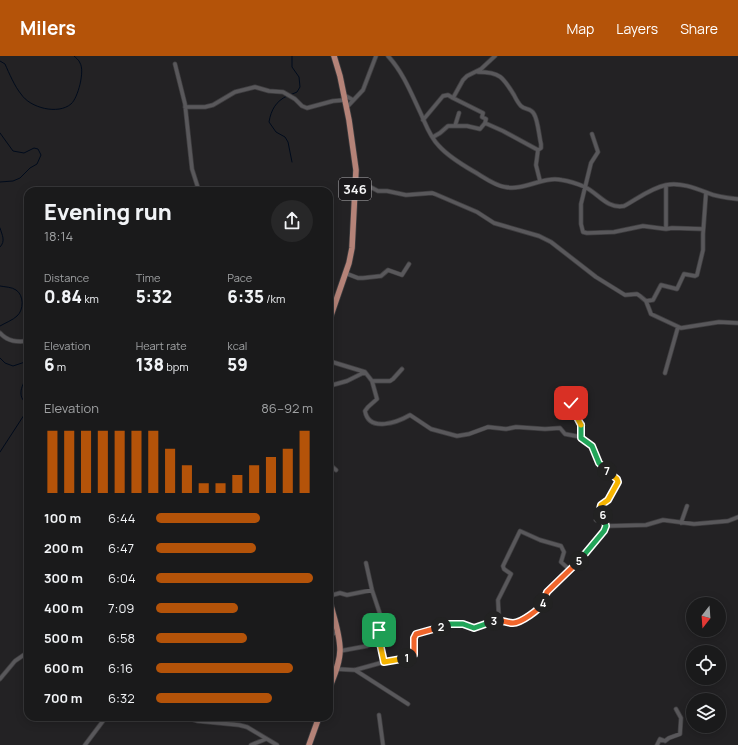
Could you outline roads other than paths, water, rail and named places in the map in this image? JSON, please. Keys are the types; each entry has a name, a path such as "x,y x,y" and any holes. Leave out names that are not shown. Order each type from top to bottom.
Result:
{"main road":[{"name":"346","path":"333,309 345,273 353,240 356,163 345,97 334,56"},
{"path":"333,616 340,651 333,678"},
{"path":"309,745 318,721"}],"street":[{"path":"347,107 363,90 376,56"},
{"path":"388,56 394,62 408,87 432,137 443,149 463,165 505,188 519,188 540,181 561,180 586,187 612,206 618,207 624,206 666,185 684,185 698,188 706,193 720,197 738,199"},
{"path":"478,72 495,56"},
{"path":"175,64 185,107 191,165 198,187"},
{"path":"453,98 463,80 467,76 478,72 491,72 500,75 507,83 519,105 535,114 541,144 541,148 538,150 536,165 540,181"},
{"path":"185,107 206,107 213,105 235,92 251,87 258,87 269,91 280,91 292,96 302,106 307,108 345,97 353,100"},
{"path":"423,120 443,96 448,95 483,113 482,118 486,119 485,123"},
{"path":"455,126 459,113"},
{"path":"432,137 440,133 448,126 467,126 480,129 485,123"},
{"path":"485,123 538,150"},
{"path":"592,134 598,152 591,163 581,204 581,224 583,232 610,233 643,226 666,229 703,229"},
{"path":"355,179 378,191 388,191 406,195 432,193 477,212 494,223 539,236 551,242 602,281 625,295 637,294 646,301 650,314 678,328 688,328 718,322 738,323"},
{"path":"666,185 666,229"},
{"path":"646,301 653,300 661,285 676,289 684,274 696,276 704,250 703,229 706,193"},
{"path":"345,273 360,278 379,277 388,270 402,275 409,264"},
{"path":"665,373 678,328"},
{"path":"0,333 9,340 24,341"},
{"path":"333,362 365,372 372,381 378,400 365,409 365,414 367,418 376,424 397,421 410,415 431,429 457,436 469,434 488,427 504,429 516,427 545,429 560,428 565,434 581,438 593,448 600,464 618,480 608,500 601,505 606,526 603,533 570,570 547,592 542,605 538,610 515,623 499,619 474,628 463,624 446,624 435,629 416,634 414,638 415,652 413,656 355,670 336,669"},
{"path":"372,381 393,380 402,369"},
{"path":"333,385 351,379 365,372"},
{"path":"581,397 572,400 570,405 581,424 581,438"},
{"path":"682,523 687,506"},
{"path":"596,520 602,514"},
{"path":"606,526 646,525 663,520 694,524 728,521 738,517"},
{"path":"499,619 498,600 511,574 504,569 503,566 520,531 540,540 561,546 564,552 561,562 570,570"},
{"path":"366,563 372,590 383,624 378,632 384,662"},
{"path":"333,597 340,593 347,595 372,590"},
{"path":"333,634 337,633"},
{"path":"340,651 367,646 379,640"},
{"path":"0,678 15,661 24,655"},
{"path":"355,670 408,704"},
{"path":"657,745 660,739 665,741 680,734 681,718 676,709"},
{"path":"379,715 383,745"},
{"path":"85,745 103,721"},
{"path":"195,721 247,727 277,745"},
{"path":"251,745 266,739"}],"waterway":[{"path":"0,61 5,64 12,80 25,99 37,106 59,109 71,104 74,101 78,90 82,72 79,61 74,56"},
{"path":"290,95 297,92 300,87 299,77 292,67 292,56"},
{"path":"287,96 280,100 275,106 269,122 276,132 285,137 288,142 292,162"},
{"path":"0,133 13,151 24,153 34,148 38,149 41,155 37,164 30,168 20,178 13,181 0,182"},
{"path":"0,228 3,240 0,247"},
{"path":"0,286 16,290 19,292 22,299 21,310 17,316 0,326"},
{"path":"0,358 5,363 13,366 24,362"},
{"path":"24,383 21,394 24,401"},
{"path":"0,452 24,415"}]}
